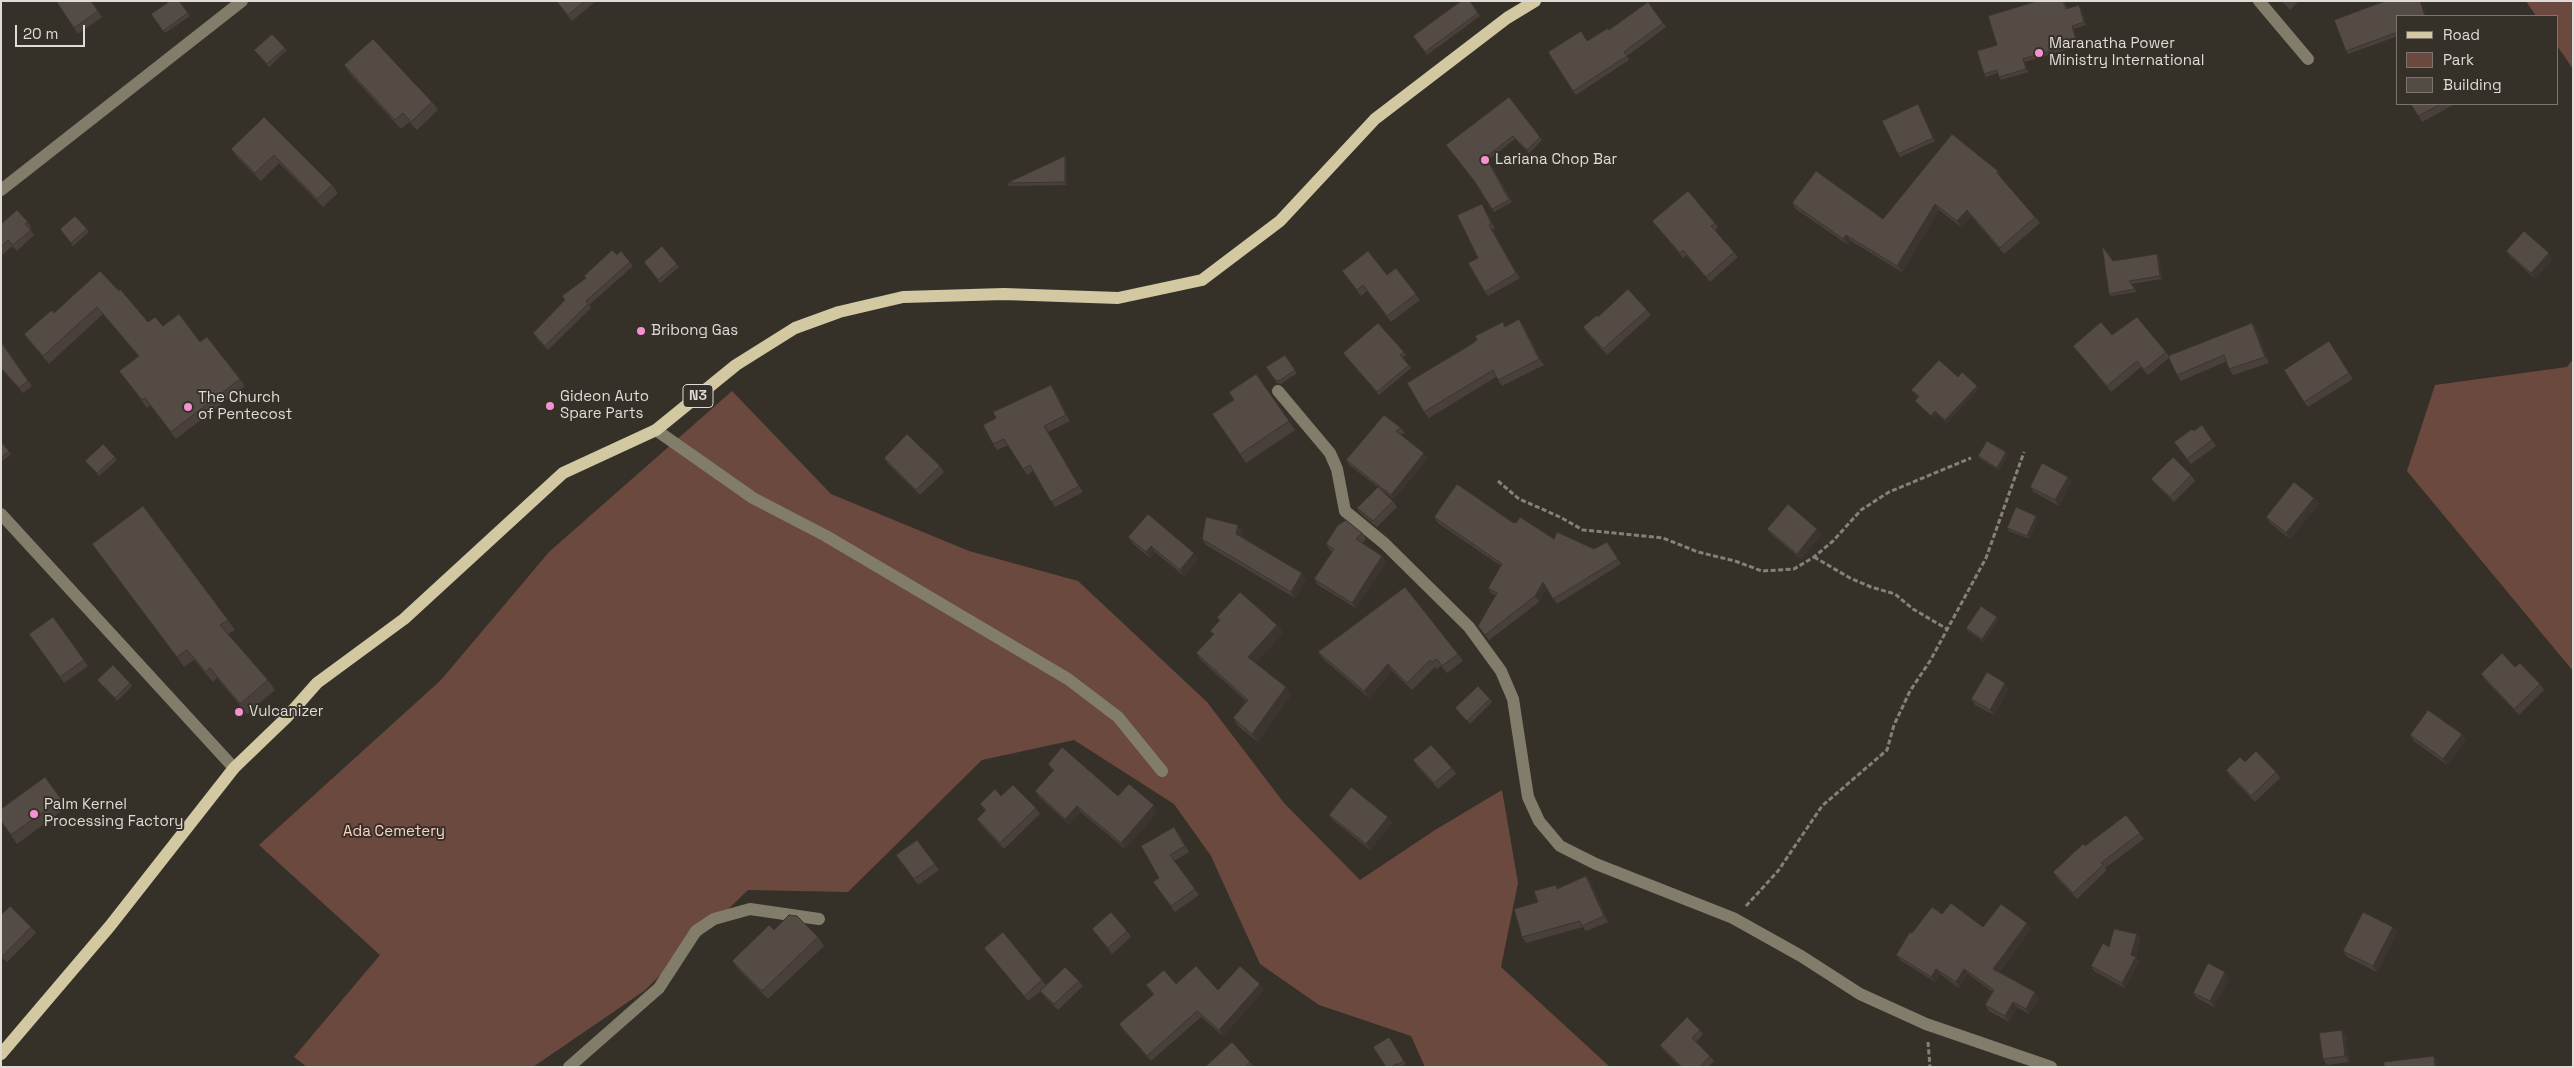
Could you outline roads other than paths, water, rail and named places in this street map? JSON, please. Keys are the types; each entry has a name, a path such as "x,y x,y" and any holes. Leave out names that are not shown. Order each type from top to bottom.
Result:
{"main road":[{"name":"N3","path":"1,1054 110,926 234,768 286,718 317,683 404,619 564,473 656,430 736,365 795,328 839,312 903,297 1004,294 1118,298 1202,280 1280,220 1376,119 1506,18 1535,1"}],"street":[{"path":"1,190 242,1"},
{"path":"2259,1 2308,59"},
{"path":"1278,391 1330,454 1337,469 1345,511 1385,544 1469,627 1501,671 1513,699 1528,797 1538,821 1560,846 1596,864 1733,918 1800,956 1860,994 1926,1024 2051,1067"},
{"path":"656,430 754,498 826,536 1068,679 1118,717 1162,771"},
{"path":"1,514 234,768"},
{"path":"569,1067 659,988 696,930 714,919 750,909 819,919"}],"place":[{"name":"Maranatha Power Ministry International","path":"2039,53"},
{"name":"Lariana Chop Bar","path":"1485,160"},
{"name":"Bribong Gas","path":"641,331"},
{"name":"Gideon Auto Spare Parts","path":"550,406"},
{"name":"The Church of Pentecost","path":"188,407"},
{"name":"Vulcanizer","path":"239,712"},
{"name":"Palm Kernel Processing Factory","path":"34,814"}],"park label":[{"name":"Ada Cemetery","path":"394,832"}]}
